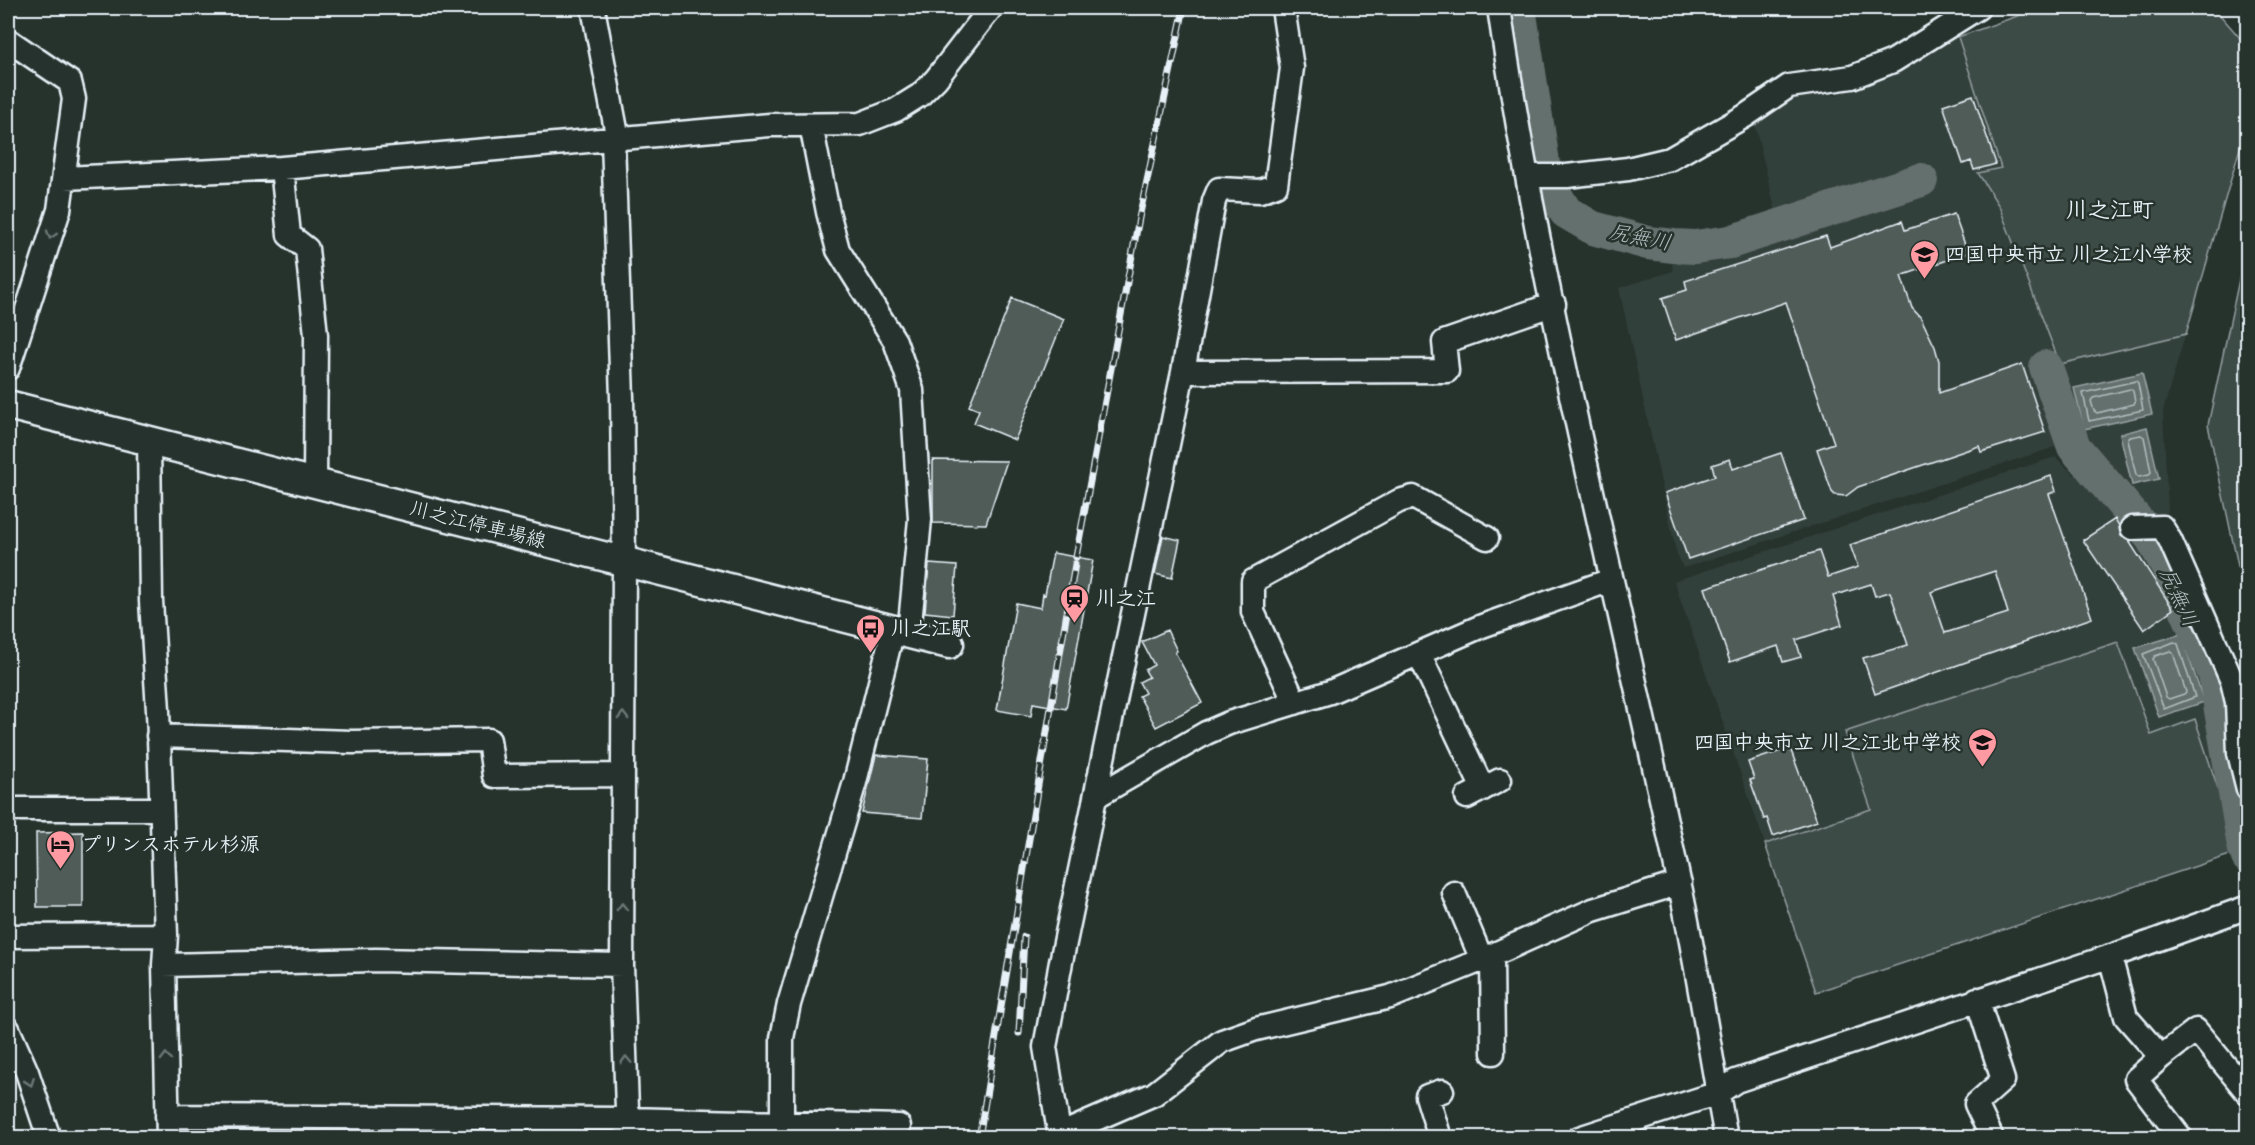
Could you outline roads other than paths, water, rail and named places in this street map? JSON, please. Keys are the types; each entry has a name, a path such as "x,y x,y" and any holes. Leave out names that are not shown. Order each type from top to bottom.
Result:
{"main road":[{"name":"川之江停車場線","path":"8,405 949,644"}],"street":[{"path":"593,8 615,140 624,562 622,965 628,1128"},
{"path":"64,178 282,168 770,125 860,124 896,110 920,95 936,79 991,8"},
{"path":"1283,8 1292,68 1276,185 1260,191 1219,189 1214,201 1183,372 1045,1047 1060,1136 1154,1094 1222,1041 1256,1029 1390,997 1593,910 1680,883"},
{"path":"1499,8 1514,107 1611,580 1680,883 1726,1137"},
{"path":"1528,177 1567,177 1628,169 1670,159 1745,116 1790,86 1852,77 1893,61 1978,8"},
{"path":"8,39 70,82 75,99 59,210 8,368"},
{"path":"782,1130 782,1038 789,1004 901,632 920,519 912,390 895,341 838,250 811,125"},
{"path":"282,168 289,234 307,249 316,334 315,483"},
{"path":"1183,372 1447,371 1444,342 1554,304"},
{"path":"148,439 151,601 166,935 164,965 167,1127 782,1130 899,1126"},
{"path":"1294,703 1253,612 1253,581 1399,501 1413,497 1487,538"},
{"path":"2132,528 2162,527 2170,540 2232,681 2237,702 2239,753 2247,789"},
{"path":"1095,797 1206,733 1229,723 1329,692 1482,626 1611,580"},
{"path":"1419,654 1483,789"},
{"path":"158,736 352,742 489,740 494,776 623,774"},
{"path":"8,809 160,809"},
{"path":"1454,893 1487,957 1493,1053"},
{"path":"1579,1137 1718,1093 1736,1081 2110,956 2247,906"},
{"path":"8,936 166,935"},
{"path":"2110,956 2126,1017 2161,1057"},
{"path":"164,965 376,960 622,965"},
{"path":"1977,999 2004,1080 1976,1104 1992,1137"},
{"path":"8,1029 27,1072 49,1137"},
{"path":"2181,1137 2136,1079 2196,1030 2247,1093"},
{"path":"1440,1137 1427,1096 1442,1091"}],"water":[{"path":"2142,373 2152,414 2084,429 2074,388"},
{"path":"2147,427 2159,479 2132,485 2120,434"},
{"path":"2181,634 2204,702 2159,717 2135,648"}],"waterway":[{"name":"尻無川","path":"1519,8 1543,162 1551,188 1566,212 1593,228 1648,243 1674,246 1695,247 1730,242 1921,180"},
{"name":"尻無川","path":"2046,367 2074,447 2152,538 2168,567 2215,675 2244,846 2248,857"}],"railway":[{"path":"1076,557 1139,218 1184,8"},
{"path":"979,1138 1075,564"},
{"path":"1019,1033 1024,937"}],"place":[{"name":"四国中央市立 川之江小学校","path":"1924,280"},
{"name":"川之江","path":"1075,624"},
{"name":"川之江駅","path":"870,654"},
{"name":"四国中央市立 川之江北中学校","path":"1982,768"},
{"name":"プリンスホテル杉源","path":"60,870"}],"district":[{"name":"川之江町","path":"2110,209"}]}
